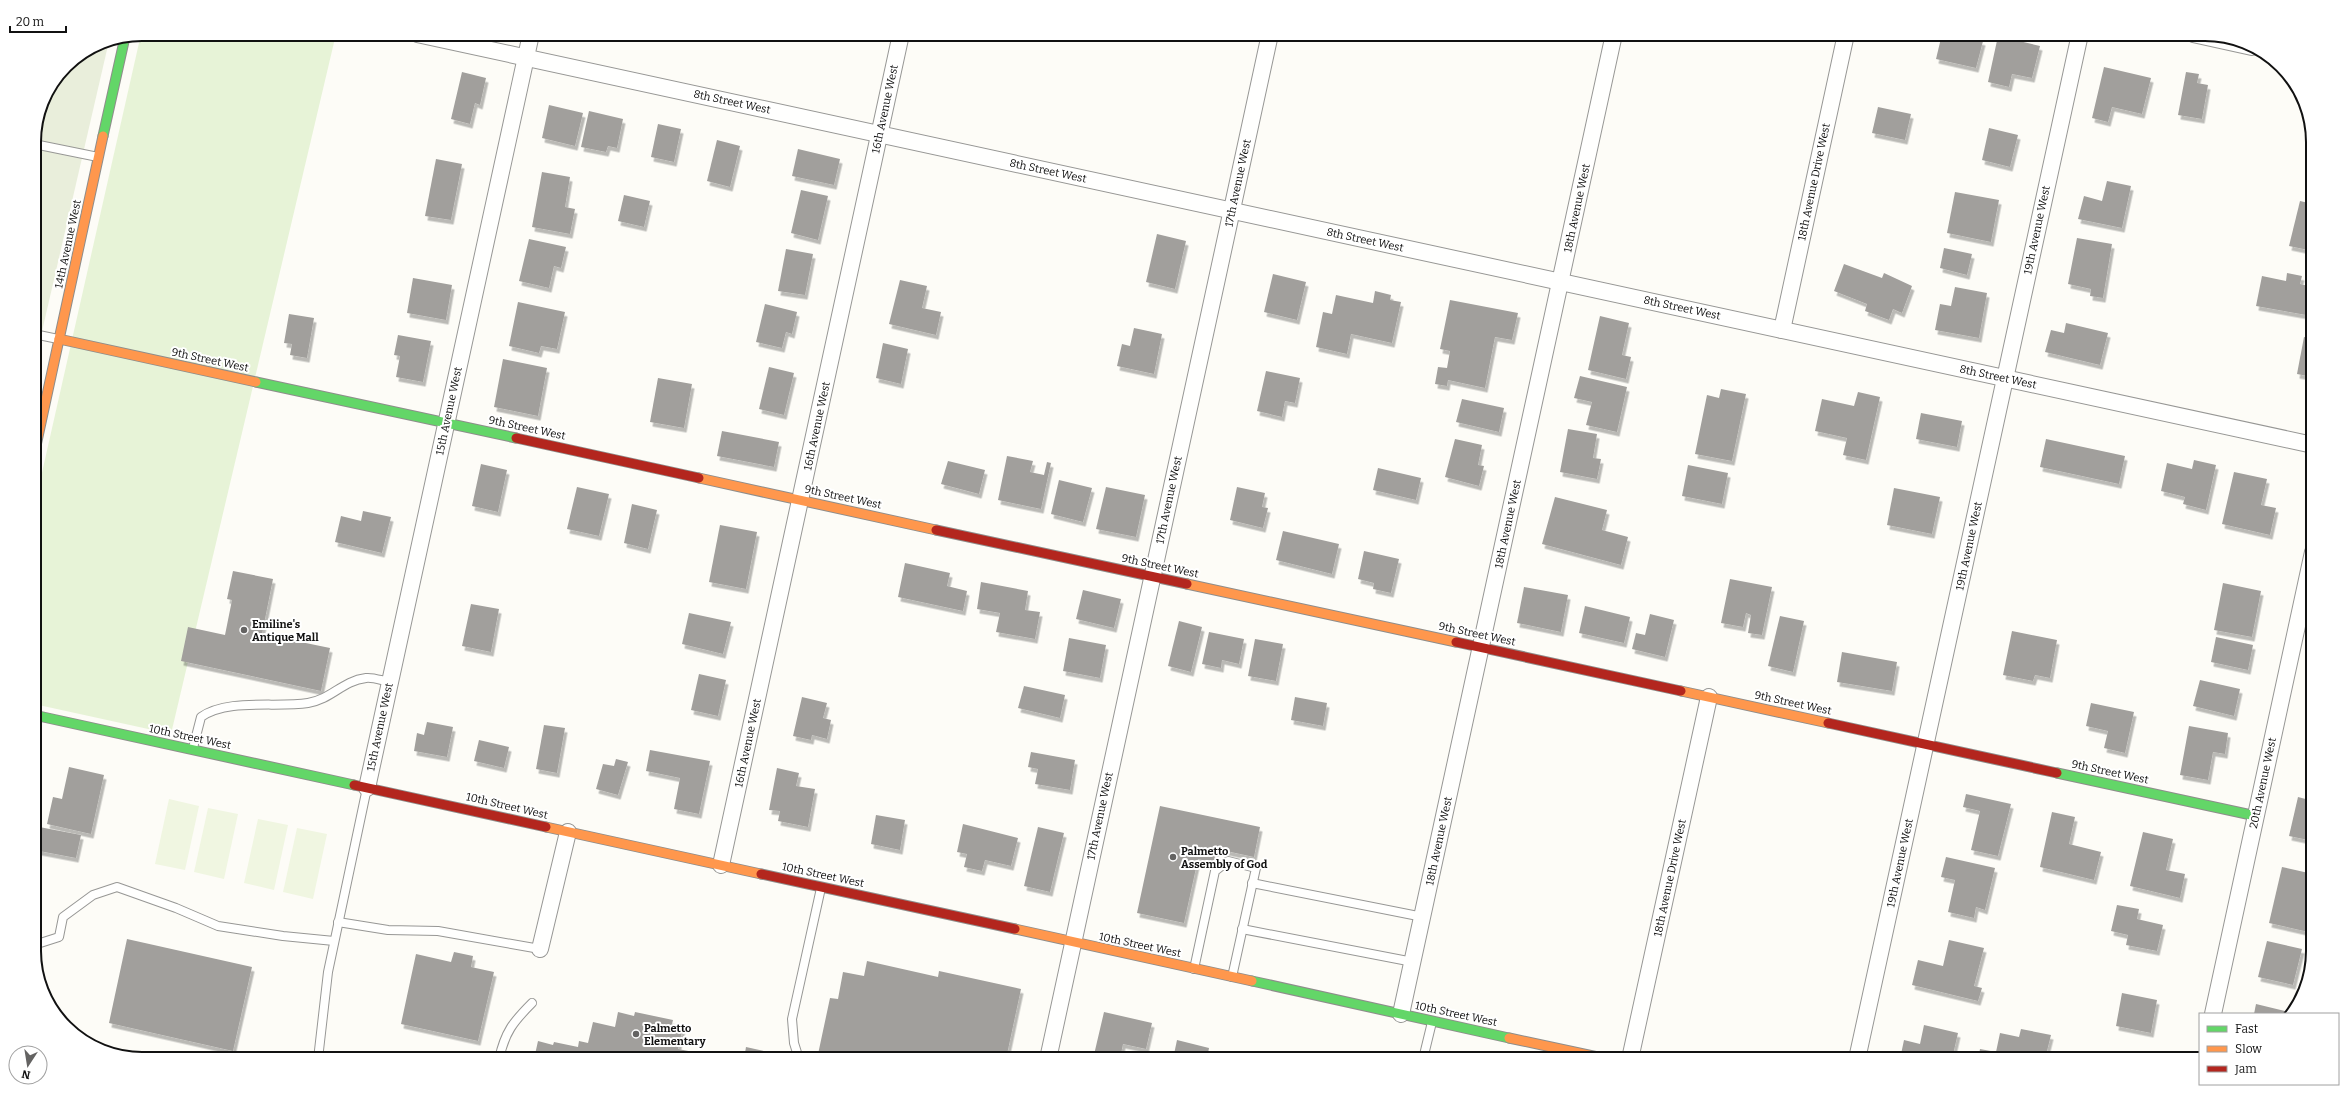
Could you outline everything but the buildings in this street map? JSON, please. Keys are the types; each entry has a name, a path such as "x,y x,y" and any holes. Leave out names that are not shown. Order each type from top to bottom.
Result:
{"street":[{"name":"8th Street West","path":"449,41 2306,443"},
{"name":"15th Avenue West","path":"367,788 530,41"},
{"name":"16th Avenue West","path":"721,865 900,41"},
{"name":"17th Avenue West","path":"1050,1052 1268,41"},
{"name":"18th Avenue West","path":"1401,1014 1612,41"},
{"name":"18th Avenue Drive West","path":"1782,330 1844,41"},
{"name":"19th Avenue West","path":"1860,1052 2078,41"},
{"name":"14th Avenue West","path":"41,423 124,43"},
{"name":"9th Street West","path":"59,339 2256,816"},
{"name":"20th Avenue West","path":"2213,1013 2306,584"},
{"name":"18th Avenue Drive West","path":"1632,1052 1709,697"},
{"name":"10th Street West","path":"41,717 1570,1052"},
{"path":"540,949 568,832"}],"lane":[{"path":"41,145 99,157"},
{"path":"41,335 59,339"},
{"path":"193,750 201,717 211,710 225,707 308,703 328,698 340,687 354,680 368,678 390,682"},
{"path":"319,1052 328,972 367,788"},
{"path":"1194,969 1214,871 1228,861 1256,868 1232,977"},
{"path":"1252,883 1423,917"},
{"path":"41,943 59,937 63,917 93,895 117,886 176,908 218,926 283,936 334,941"},
{"path":"797,1052 794,1043 792,1019 821,887"},
{"path":"338,922 388,930 438,931 540,949"},
{"path":"1242,929 1413,962"},
{"path":"500,1052 502,1042 510,1026 532,1003"},
{"path":"1425,1052 1432,1021"}],"green space":[{"path":"139,41 334,41 171,734 41,706 41,477"},
{"path":"108,47 41,336 41,135 44,116 51,97 71,71 86,58"},
{"path":"169,799 199,806 185,870 155,864"},
{"path":"208,808 238,814 224,879 194,872"},
{"path":"258,819 288,825 274,890 244,883"},
{"path":"297,828 327,834 313,899 283,892"}],"traffic: fast":[{"path":"103,136 124,43"},
{"path":"256,382 516,438"},
{"path":"41,717 354,785"},
{"path":"2057,773 2256,816"},
{"path":"1252,981 1509,1038"}],"traffic: slow":[{"path":"41,423 103,136"},
{"path":"59,339 256,382"},
{"path":"699,478 936,530"},
{"path":"1187,584 1456,642"},
{"path":"1681,691 1828,723"},
{"path":"546,827 761,874"},
{"path":"1015,929 1252,981"},
{"path":"1509,1038 1574,1052"}],"traffic: jam":[{"path":"516,438 699,478"},
{"path":"936,530 1187,584"},
{"path":"1456,642 1681,691"},
{"path":"1828,723 2057,773"},
{"path":"354,785 546,827"},
{"path":"761,874 1015,929"}],"place":[{"name":"Emiline's Antique Mall","path":"244,630"},
{"name":"Palmetto Assembly of God","path":"1173,857"},
{"name":"Palmetto Elementary","path":"636,1034"}]}
